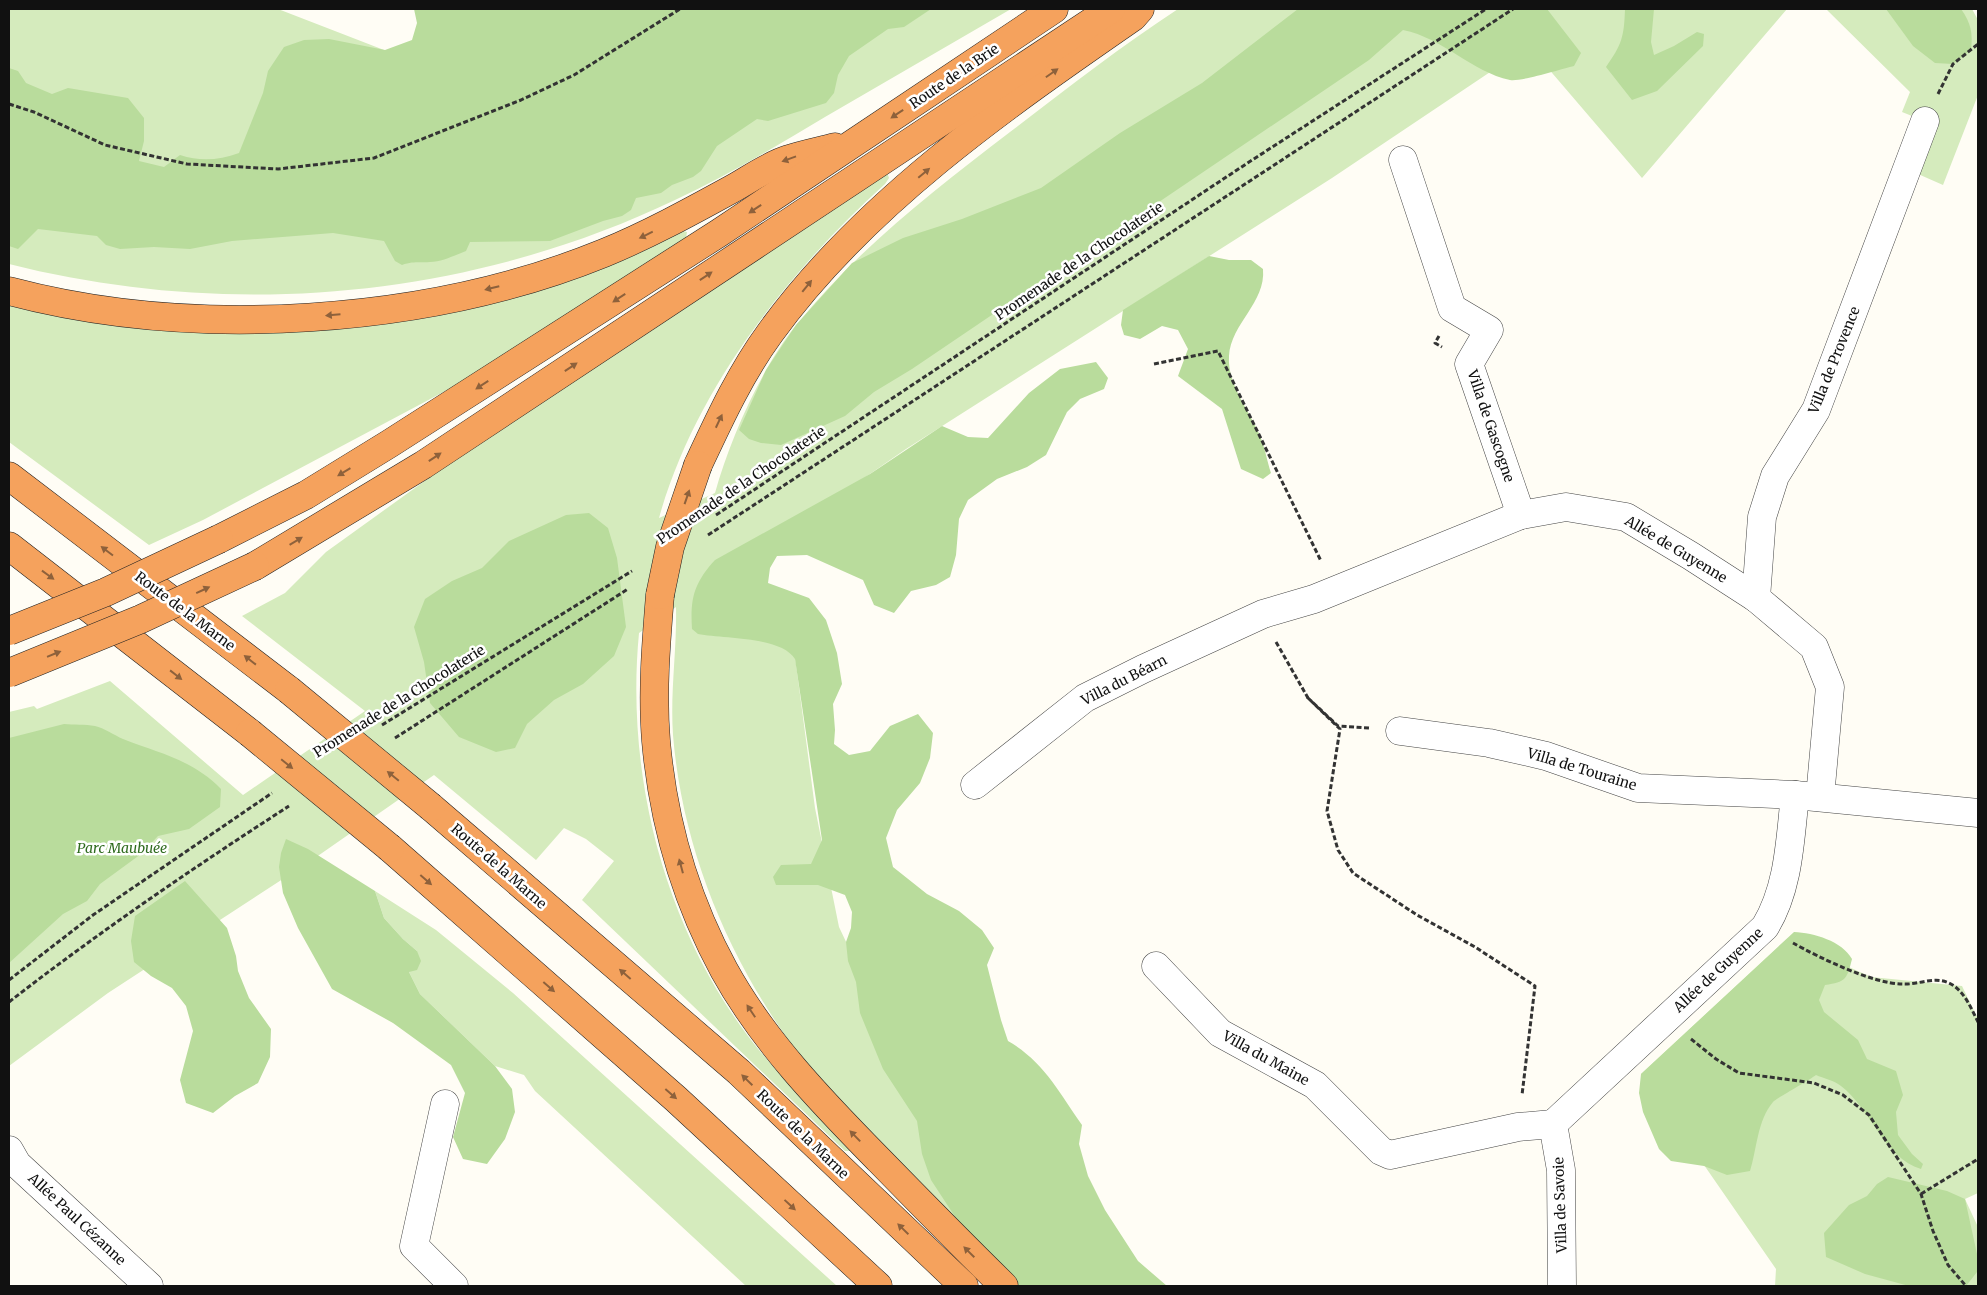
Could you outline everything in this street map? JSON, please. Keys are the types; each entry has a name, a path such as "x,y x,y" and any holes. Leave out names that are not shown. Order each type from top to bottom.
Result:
{"highway":[{"name":"Route de la Brie","path":"9,631 106,592 306,495 614,301 1054,9"},
{"path":"9,673 141,619 254,566 422,465 1111,9"},
{"path":"1004,1286 830,1110 754,1015 725,972 707,937 687,888 663,794 656,741 654,678 660,595 670,547 698,465 731,395 769,333 822,268 902,191 983,123 1132,17 1140,9"},
{"path":"9,291 49,302 199,319 291,319 351,314 433,302 527,280 602,254 644,236 787,159 854,143"},
{"name":"Route de la Marne","path":"9,476 289,690 431,808 739,1072 964,1286"},
{"path":"9,546 250,733 390,848 676,1099 878,1286"}],"street":[{"name":"Villa de Provence","path":"1756,598 1762,517 1775,476 1816,410 1925,121"},
{"name":"Villa de Gascogne","path":"1403,160 1452,308 1489,330 1469,364 1521,515"},
{"name":"Allée de Guyenne","path":"1268,625 1314,599 1521,515 1566,507 1626,517 1756,598 1814,647 1830,687 1808,796 1777,908 1765,927 1553,1124"},
{"name":"Villa du Béarn","path":"975,785 1084,698 1268,625"},
{"name":"Villa de Touraine","path":"1400,730 1489,743 1546,756 1638,788 1808,796"},
{"path":"1808,796 1978,813"},
{"name":"Villa du Maine","path":"1156,966 1220,1033 1316,1085 1381,1151 1390,1155 1518,1127 1553,1124"},
{"path":"446,1104 414,1246 454,1286"},
{"name":"Villa de Savoie","path":"1553,1124 1561,1170 1562,1286"},
{"name":"Allée Paul Cézanne","path":"9,1150 17,1164 149,1286"}],"path":[{"path":"9,104 34,112 105,145 187,164 278,169 374,158 521,100 574,75 680,9"},
{"name":"Promenade de la Chocolaterie","path":"709,519 1262,154 1486,9"},
{"path":"701,540 1513,9"},
{"path":"1925,121 1953,64 1978,44"},
{"path":"1154,364 1218,351 1321,560 1314,599"},
{"name":"Promenade de la Chocolaterie","path":"374,730 636,569"},
{"path":"389,741 635,585"},
{"path":"1268,625 1308,698 1340,729 1328,811 1338,850 1353,873 1417,915 1475,947 1534,986 1518,1127"},
{"path":"1308,698 1338,726 1400,730"},
{"path":"9,980 93,915 281,788"},
{"path":"9,1002 86,942 169,884 294,803"},
{"path":"1765,927 1805,949 1879,981 1903,984 1935,980 1948,983 1969,1003 1978,1022"},
{"path":"1665,1019 1716,1059 1738,1073 1814,1083 1843,1094 1869,1115 1921,1194 1933,1231 1948,1265 1966,1286"},
{"path":"1921,1194 1978,1159"}],"green space":[{"path":"9,9 278,9 428,67 580,9 1011,9 732,171 675,200 596,233 515,260 432,279 347,290 262,294 177,292 93,281 9,264"},
{"path":"414,9 931,9 904,27 888,29 849,56 838,75 834,93 826,103 768,121 757,119 717,146 701,171 693,177 672,185 661,193 636,198 631,210 622,216 603,221 550,241 470,242 466,251 444,260 402,265 395,261 384,241 333,233 232,241 190,249 154,247 120,249 106,245 97,236 38,229 18,249 9,246 9,68 18,71 26,83 52,94 68,88 128,98 144,118 144,141 139,161 164,167 180,155 195,159 210,159 239,153 263,93 268,71 284,47 304,40 329,39 385,50 412,40 417,23"},
{"name":"Parc Maubuée","path":"1178,9 1787,9 1642,178 1529,46 1332,178 906,449 737,566 792,634 815,808 839,927 886,1026 1019,1286 824,1084 789,1041 745,971 710,896 686,817 678,776 672,719 676,607 639,633 636,688 639,743 646,799 659,853 676,906 699,957 727,1005 770,1063 851,1145 850,1151 845,1151 582,900 614,861 586,839 564,828 536,860 434,775 312,860 108,993 9,1066 9,712 34,706 37,709 110,681 243,795 365,711 242,616 285,593 326,552 508,421 887,172 889,178 885,184 813,256 780,295 720,379 696,424 675,470 659,518 715,493 738,427 771,361 797,324 845,271 925,198 1093,69"},
{"path":"1298,9 1547,9 1581,53 1574,66 1532,77 1510,80 1483,70 1431,40 1403,30 1369,60 912,369 874,392 845,416 781,445 761,443 749,439 739,430 766,370 796,325 852,263 903,238 962,219 1041,188 1120,133 1202,83"},
{"path":"1625,9 1654,9 1651,42 1654,55 1697,32 1704,34 1703,46 1657,91 1632,100 1606,67 1621,40"},
{"path":"1826,9 1972,9 1978,20 1978,95 1943,185 1918,174 1937,126 1902,112 1910,92"},
{"path":"1886,9 1961,9 1970,28 1972,38 1971,50 1953,64 1935,63 1913,46"},
{"path":"683,231 687,232 686,238 466,380 203,520 149,545 9,442 9,304 377,322 438,315 482,305 621,259"},
{"path":"1209,256 1229,260 1251,260 1263,269 1259,292 1231,344 1229,367 1235,387 1256,427 1265,450 1271,473 1263,479 1241,469 1222,409 1178,376 1188,349 1178,330 1162,326 1140,339 1124,335 1121,325 1123,310"},
{"path":"1096,362 1108,378 1104,389 1080,399 1067,412 1046,455 1027,467 997,479 968,500 959,519 956,555 950,577 936,585 911,591 894,613 874,605 863,580 807,555 777,556 770,568 768,583 809,598 826,620 837,653 842,684 833,704 834,744 849,755 870,751 890,726 918,714 933,733 930,758 920,783 897,810 886,838 893,867 927,894 959,911 982,930 994,948 987,965 1008,1041 1031,1058 1050,1078 1082,1125 1079,1144 1088,1176 1105,1210 1138,1261 1167,1286 1019,1286 967,1235 931,1180 922,1154 917,1121 883,1069 860,1013 856,982 848,961 846,942 851,928 852,912 845,895 818,885 776,885 773,877 781,865 811,864 822,840 795,659 788,652 765,642 698,634 692,629 692,608 698,584 715,560 870,474 942,426 968,437 988,438 1029,393 1060,369"},
{"path":"589,513 608,528 617,558 626,627 614,656 583,684 554,700 527,724 515,748 496,752 459,737 430,703 424,662 414,627 425,599 452,581 482,568 509,541 566,515"},
{"name":"Parc Maubuée","path":"64,724 98,727 187,764 210,779 221,789 220,807 189,829 158,836 141,854 100,884 87,901 63,914 9,963 9,738"},
{"path":"286,839 308,849 375,891 384,918 417,951 421,961 417,970 409,972 420,994 495,1066 512,1089 515,1112 505,1139 487,1164 463,1159 453,1137 465,1093 451,1065 393,1023 332,989 298,928 283,893 279,867"},
{"path":"185,881 227,928 236,956 238,971 249,998 271,1029 270,1057 258,1083 235,1096 213,1113 186,1103 180,1080 193,1031 186,1006 172,988 151,976 134,962 131,941 135,916"},
{"path":"375,891 436,930 513,993 837,1286 746,1286 535,1091 524,1075 495,1066 420,994 409,972 417,951 384,918"},
{"path":"1794,932 1827,939 1842,947 1852,959 1847,975 1841,981 1825,985 1819,1000 1824,1012 1858,1040 1867,1059 1896,1071 1903,1095 1896,1112 1898,1135 1912,1154 1923,1164 1921,1169 1897,1155 1861,1107 1841,1086 1816,1075 1773,1102 1761,1126 1750,1171 1727,1175 1704,1166 1671,1161 1659,1149 1643,1112 1639,1093 1641,1074"},
{"path":"1787,939 1871,977 1962,986 1978,1019 1978,1193 1965,1199 1978,1227 1978,1286 1775,1286 1776,1269 1641,1074"},
{"path":"1888,1177 1947,1191 1965,1199 1977,1254 1977,1272 1966,1286 1909,1286 1865,1274 1826,1257 1824,1233 1849,1205 1867,1196 1877,1184"}]}
